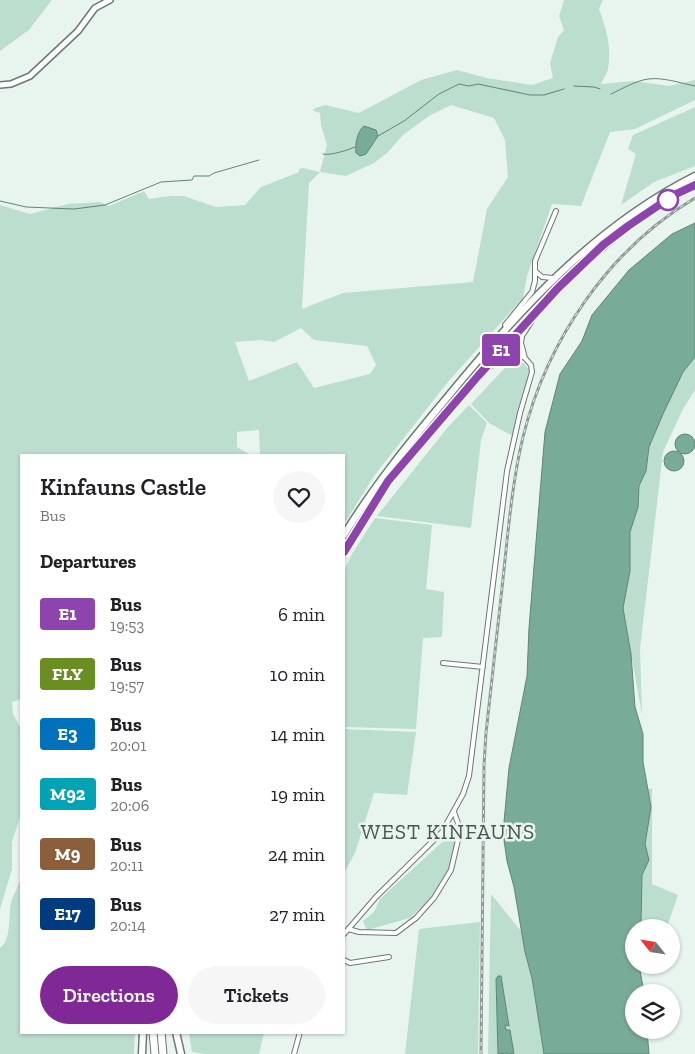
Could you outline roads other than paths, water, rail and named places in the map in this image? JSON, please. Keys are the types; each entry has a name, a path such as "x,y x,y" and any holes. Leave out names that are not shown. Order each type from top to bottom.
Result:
{"highway":[{"path":"345,533 363,504 401,452 498,338 554,278 623,220 671,188 695,176"},
{"path":"345,550 388,481 478,376 575,270 628,226 674,195 695,185"},
{"path":"142,1054 143,1034"},
{"path":"153,1034 155,1054"},
{"path":"161,1034 163,1054"},
{"path":"176,1034 181,1054"}],"street":[{"path":"0,85 10,84 30,76 78,31 95,8 110,0"},
{"path":"498,338 503,328 532,292 534,287 535,261 556,211"},
{"path":"535,271 542,277 554,278"},
{"path":"525,358 521,343 522,336 541,307"},
{"path":"345,932 376,897 442,832 463,794 469,776 507,471 520,413 532,372 531,365 525,358 513,352 506,353 478,376"},
{"path":"443,663 483,667"},
{"path":"348,928 358,932 396,932 416,918 434,898 452,870 459,826 454,812"},
{"path":"345,960 350,963 389,957"},
{"path":"294,1054 299,1034"}],"waterway":[{"path":"611,94 633,83 648,79 666,80 695,86"},
{"path":"378,136 404,121 439,94 459,84 469,86 478,84 530,95 544,95 564,89"},
{"path":"574,86 600,89"},
{"path":"323,154 344,151 355,147"},
{"path":"0,201 26,207 74,209 105,205 161,182 192,180 194,176 209,176 259,160"}],"railway":[{"path":"481,1054 486,733 511,508 523,437 534,401 548,366 565,332 586,300 609,270 635,243 664,219 695,198"}],"district":[{"name":"WEST KINFAUNS","path":"448,831"}]}
